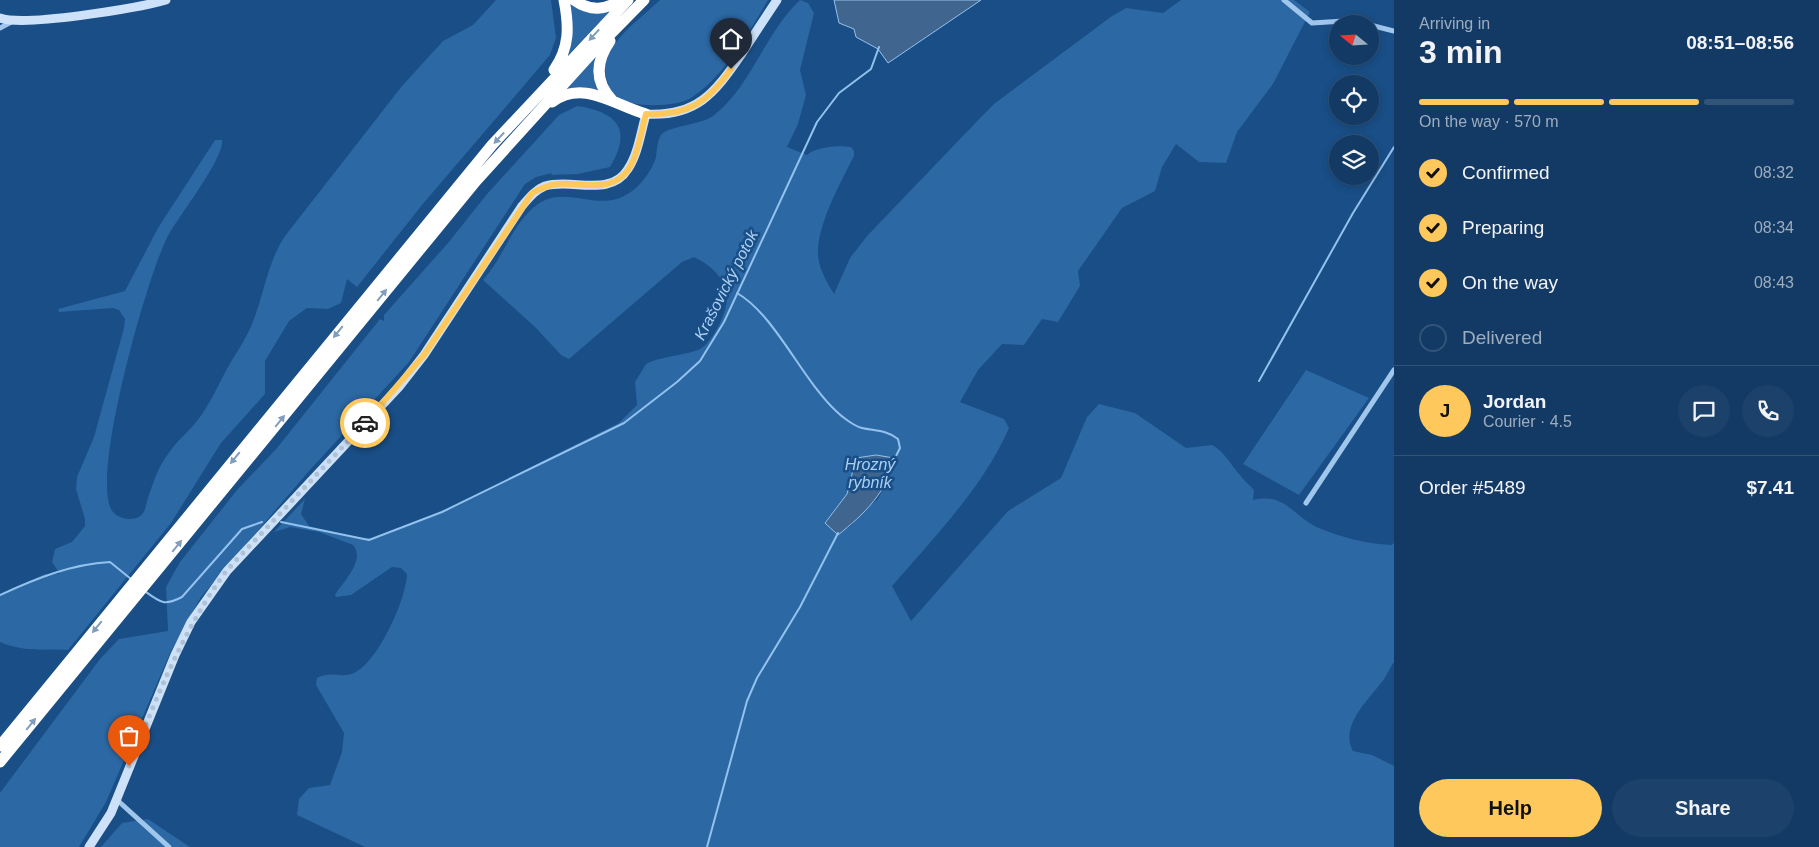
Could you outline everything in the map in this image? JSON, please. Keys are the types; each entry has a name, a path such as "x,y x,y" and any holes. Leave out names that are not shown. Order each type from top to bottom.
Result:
{"highway":[{"path":"532,102 560,61 566,47 568,22 564,0"},
{"path":"574,0 586,7 599,9 612,6 622,0"},
{"path":"142,581 413,240 492,145 628,0"},
{"path":"0,746 142,581 534,115 644,0"},
{"path":"614,101 602,86 598,66 603,52 627,18"},
{"path":"534,115 560,96 572,92 594,94 646,114"},
{"path":"0,762 132,592"}],"street":[{"path":"0,18 14,20 136,7 166,0"},
{"path":"89,847 111,813 175,655 191,622 227,570 409,374 424,355 532,193 545,186 559,184 606,185 619,179 628,171 633,161 646,114 677,113 707,98 720,85 778,0"},
{"path":"1284,0 1312,22 1329,21"},
{"path":"0,28 14,20"},
{"path":"1379,27 1394,31"},
{"path":"1306,502 1394,370"},
{"path":"116,799 169,847"}],"shaded area":[{"path":"496,0 551,0 556,38 550,55 422,205 357,287 347,279 341,303 328,309 307,308 289,321 265,361 265,394 221,443 171,523 68,650 25,649 0,642 0,594 45,574 60,574 52,562 55,549 72,542 85,526 85,519 76,489 77,477 94,437 124,328 125,319 119,310 113,308 59,312 58,309 125,291 158,228 215,140 222,140 221,149 209,174 172,229 158,259 135,333 114,422 108,462 107,493 113,512 116,515 128,519 137,518 144,511 164,459 204,411 247,335 274,257 285,236 402,86 443,41 473,25"},
{"path":"569,0 611,10 568,55 571,46"},
{"path":"660,0 768,0 735,54 715,78 691,98 673,104 662,105 626,102 617,98 610,90 605,72 607,58 618,39"},
{"path":"800,0 808,3 814,13 800,70 806,95 798,124 787,147 807,155 821,148 840,146 851,147 854,151 854,156 829,208 818,250 823,275 834,294 850,258 867,236 994,104 1112,16 1126,8 1163,13 1181,0 1294,0 1310,12 1273,84 1237,132 1226,163 1199,162 1176,144 1162,167 1155,191 1122,208 1078,271 1080,286 1058,322 1042,319 1024,345 1002,344 978,370 960,402 1004,419 1009,428 986,471 972,491 892,586 911,621 1008,511 1061,478 1087,417 1099,404 1135,413 1186,448 1212,445 1224,455 1254,490 1253,500 1264,498 1282,502 1319,528 1345,537 1363,542 1391,545 1394,543 1394,662 1384,679 1358,713 1350,732 1350,741 1353,751 1372,755 1394,766 1394,847 365,847 297,815 299,799 309,788 330,785 342,752 344,733 316,685 317,678 327,675 349,675 363,667 372,657 381,644 396,614 402,599 407,574 401,568 392,567 351,595 336,597 335,595 355,564 357,557 353,545 319,532 290,527 274,532 305,499 301,514 309,526 359,538 377,538 435,515 619,423 637,405 635,382 646,364 658,359 698,350 710,340 724,314 727,296 726,289 717,274 709,266 694,257 682,262 569,359 561,355 535,327 483,280 521,221 538,204 549,199 561,197 606,201 617,199 637,187 652,167 661,135 664,132 708,119 726,104 748,76 787,14","holes":["876,455 890,475 878,499 857,516 852,525 838,534 825,522 847,494 856,458"]},
{"path":"598,54 604,95 563,92"},
{"path":"577,106 602,113 611,118 617,125 620,133 620,142 617,154 610,167 578,174 551,175 552,173 536,177 525,184 409,362 309,471 201,597 171,651 106,802 79,847 0,847 0,793 100,659 119,639 168,631 166,587 180,562 237,490 277,448 380,319 384,321 384,315 448,243 487,194 559,115"},
{"path":"1306,370 1369,398 1299,495 1243,464"},
{"path":"148,819 190,847 101,847 122,823"}],"water":[{"path":"834,0 981,0 888,63 878,49 856,37 854,29 839,23"},
{"name":"Hrozný rybník","path":"876,455 894,458 886,482 865,511 838,535 825,523 847,494 856,458"}],"waterway":[{"name":"Krašovický potok","path":"281,522 369,540 442,512 624,423 677,382 700,361 724,322 817,122 839,93 871,69 879,47"},
{"path":"1259,381 1353,213 1394,147"},
{"path":"737,293 764,316 811,382 839,413 859,427 885,432 898,439 900,448 893,462"},
{"name":"Krašovický potok","path":"146,592 163,602 171,602 182,597 242,529 262,522"},
{"path":"707,847 747,701 757,678 800,607 838,533"},
{"name":"Krašovický potok","path":"0,595 54,573 96,563 110,562 131,579"}],"way so far":[{"path":"129,766 175,655 191,622 209,595 227,570 365,423"}],"route":[{"path":"365,423 399,387 424,355 532,193 545,186 559,184 606,185 619,179 628,171 633,161 646,114 663,115 677,113 694,106 707,98 720,85 731,69"}]}
